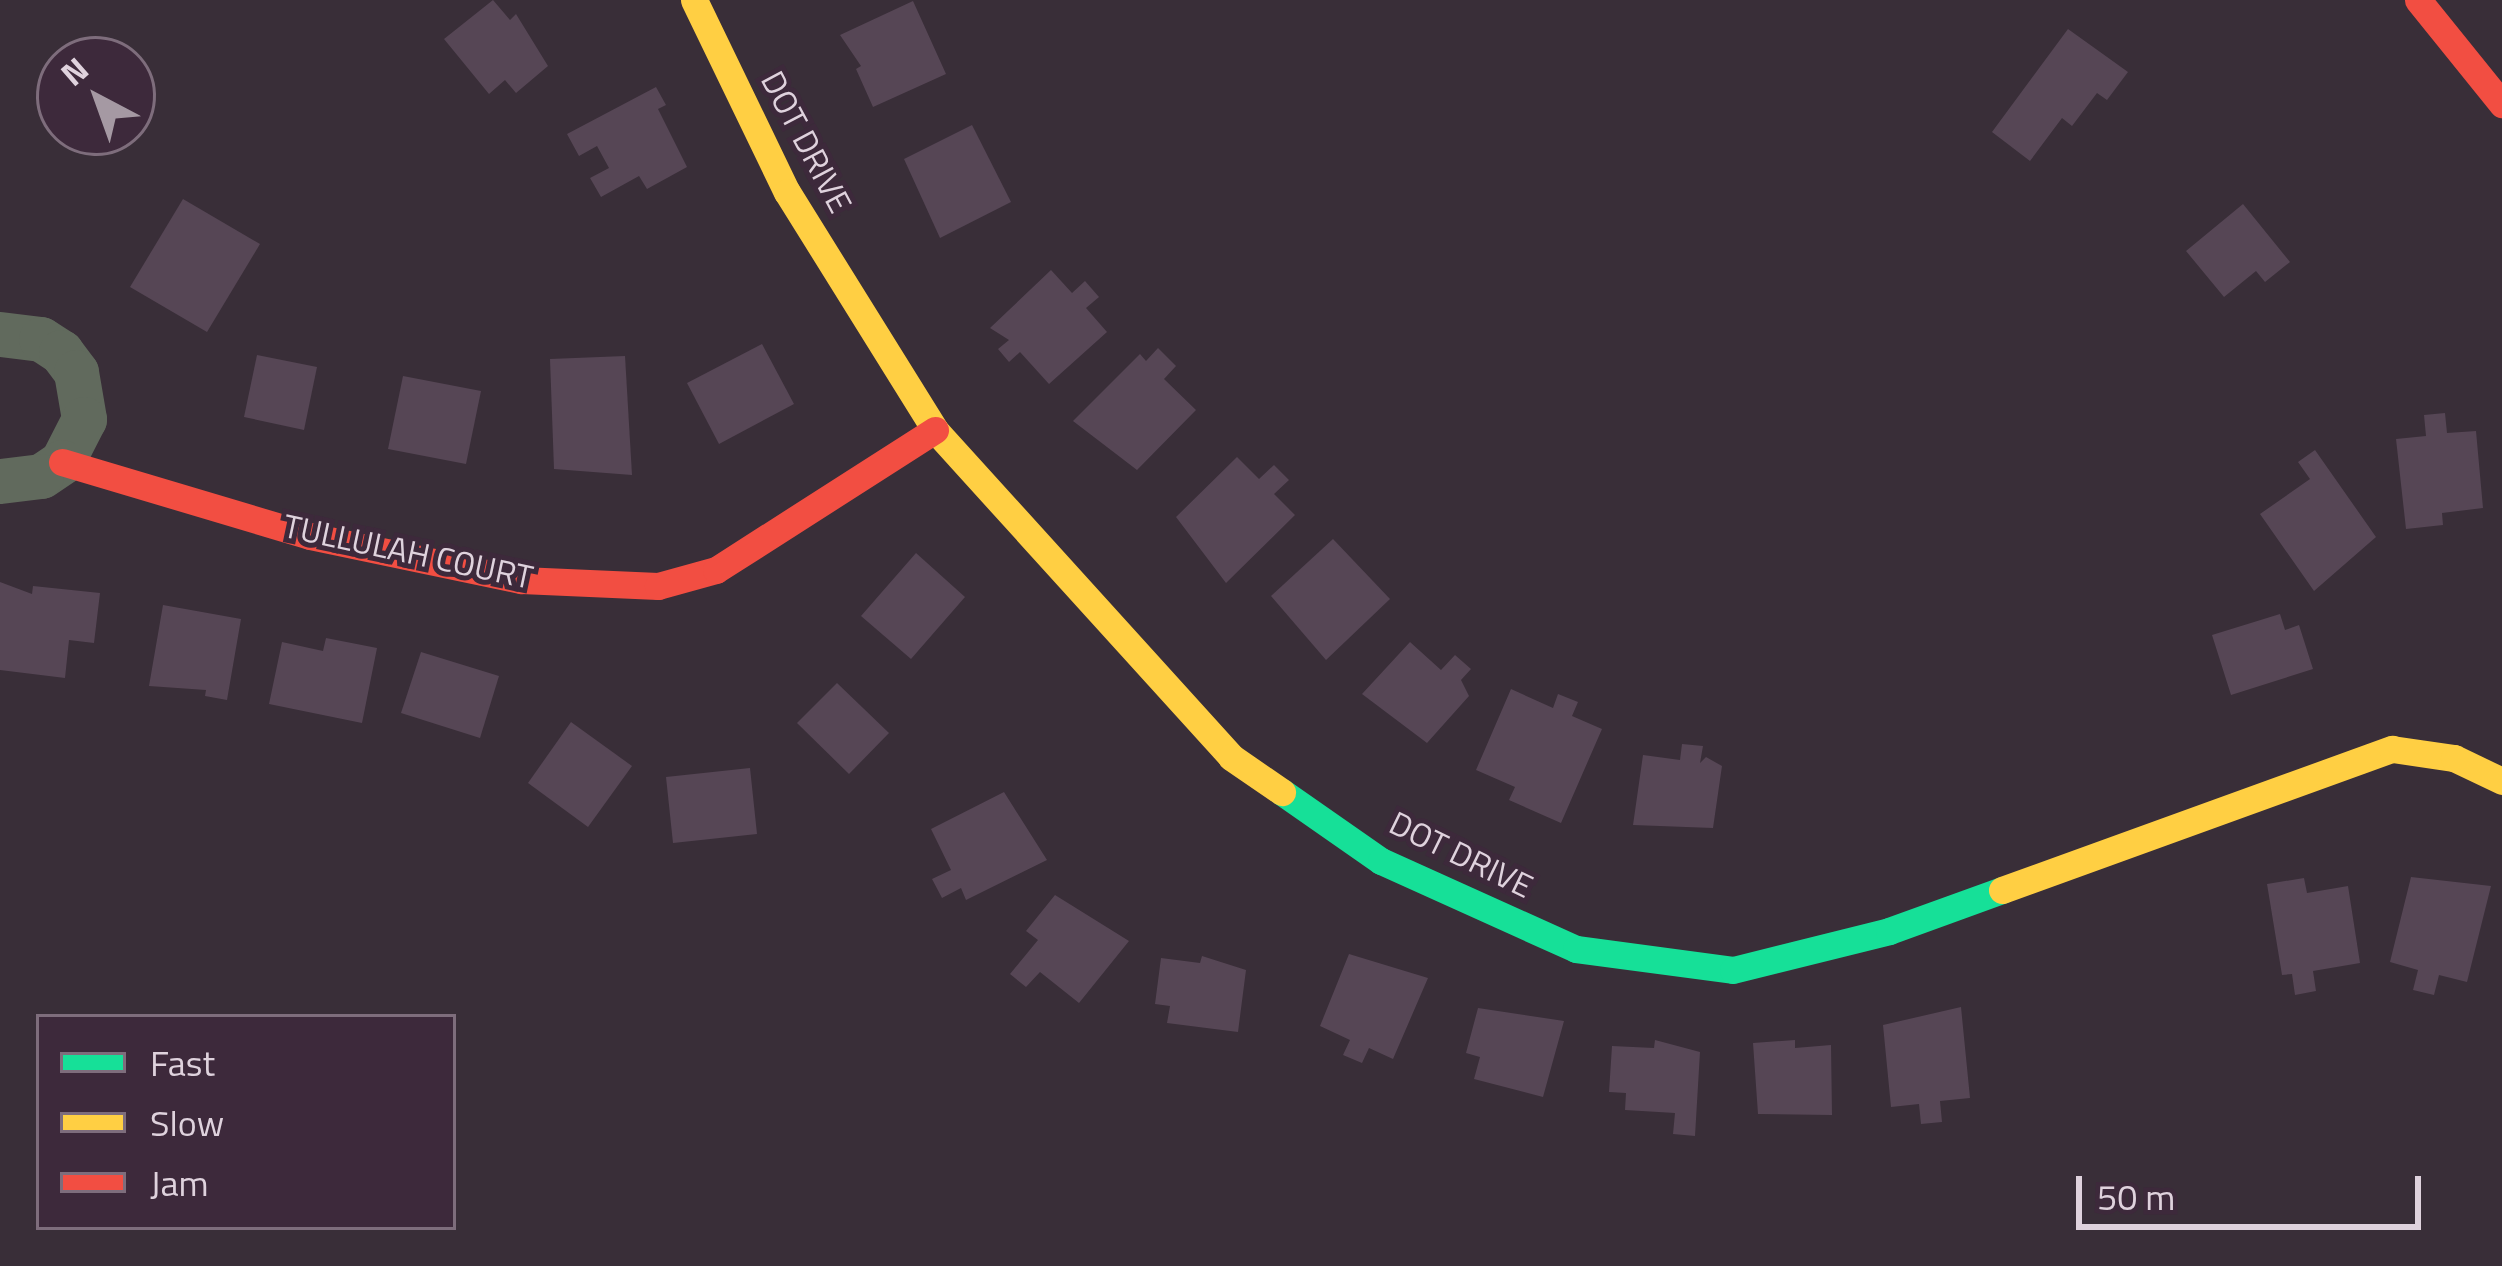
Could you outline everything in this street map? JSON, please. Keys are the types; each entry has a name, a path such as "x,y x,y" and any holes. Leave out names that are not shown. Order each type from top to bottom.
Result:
{"street":[{"name":"DOT DRIVE","path":"694,0 787,192 935,430 1231,757 1381,861 1576,949 1733,970 1889,931 2392,749 2454,758 2502,781"},
{"path":"2418,0 2498,91"},
{"path":"0,334 40,339 76,371 84,419 62,462 41,476 0,481"},
{"name":"TULLULAH COURT","path":"62,462 310,536 520,580 658,586 716,570 935,430"}],"building":[{"path":"493,0 510,20 516,14 548,66 516,93 505,80 489,94 444,39"},
{"path":"913,1 946,74 873,107 856,69 861,66 840,35"},
{"path":"2068,29 2128,72 2107,100 2097,93 2072,126 2062,118 2030,161 1992,132"},
{"path":"656,87 666,105 658,109 687,167 647,189 639,176 601,197 590,178 609,168 597,146 579,156 567,134"},
{"path":"972,125 1011,202 940,238 904,159"},
{"path":"183,199 260,244 207,332 130,287"},
{"path":"2243,204 2290,262 2265,282 2256,271 2224,297 2186,251"},
{"path":"1051,270 1072,293 1085,281 1099,297 1086,308 1107,332 1049,384 1020,352 1009,362 998,349 1009,340 990,328"},
{"path":"762,344 794,404 719,444 687,383"},
{"path":"1158,348 1176,366 1164,379 1196,410 1137,470 1073,421 1140,354 1146,361"},
{"path":"257,355 317,367 304,430 244,417"},
{"path":"625,356 632,475 554,469 550,359"},
{"path":"403,376 481,391 466,464 388,449"},
{"path":"2445,413 2447,433 2476,431 2483,508 2442,513 2443,525 2406,529 2396,439 2426,436 2424,415"},
{"path":"2315,450 2376,537 2314,591 2260,514 2310,479 2298,462"},
{"path":"1237,457 1259,479 1274,465 1289,480 1274,494 1295,515 1226,583 1176,517"},
{"path":"1333,539 1390,599 1326,660 1271,596"},
{"path":"916,553 965,597 911,659 861,616"},
{"path":"0,582 32,594 33,586 100,593 94,643 69,640 65,678 0,670"},
{"path":"163,605 241,619 227,700 205,696 206,690 149,686"},
{"path":"2280,614 2285,630 2299,625 2313,669 2231,695 2212,635"},
{"path":"326,638 377,648 362,723 269,704 282,642 323,651"},
{"path":"1410,642 1441,670 1455,655 1471,669 1461,680 1469,696 1427,743 1362,694"},
{"path":"421,652 499,676 480,738 401,713"},
{"path":"837,683 889,733 849,774 797,723"},
{"path":"1511,689 1553,708 1558,694 1578,702 1572,716 1602,729 1561,823 1509,800 1515,787 1476,770"},
{"path":"571,722 632,766 588,827 528,783"},
{"path":"1682,744 1703,746 1700,763 1706,757 1722,766 1713,828 1633,825 1643,755 1680,760"},
{"path":"750,768 757,834 673,843 666,777"},
{"path":"1004,792 1047,860 966,900 961,888 942,898 932,879 951,870 931,829"},
{"path":"2411,877 2491,886 2467,982 2439,975 2434,995 2413,990 2418,970 2390,962"},
{"path":"2304,878 2307,893 2348,886 2360,963 2313,971 2316,991 2295,995 2292,974 2282,975 2267,884"},
{"path":"1055,895 1129,941 1079,1003 1040,972 1026,987 1010,974 1038,940 1026,931"},
{"path":"1349,954 1428,978 1393,1059 1369,1048 1362,1063 1343,1055 1350,1040 1320,1026"},
{"path":"1202,956 1246,970 1238,1032 1167,1023 1170,1006 1155,1004 1161,958 1200,963"},
{"path":"1961,1007 1970,1098 1940,1101 1942,1122 1921,1124 1919,1104 1891,1107 1883,1025"},
{"path":"1478,1008 1564,1021 1543,1097 1474,1079 1480,1057 1466,1053"},
{"path":"1655,1040 1700,1052 1695,1136 1673,1134 1675,1113 1625,1110 1626,1093 1609,1092 1612,1046 1654,1048"},
{"path":"1795,1040 1795,1048 1831,1045 1832,1115 1758,1114 1753,1043"}],"traffic: fast":[{"path":"1282,792 1381,861 1576,949 1733,970 1889,931 2002,890"}],"traffic: slow":[{"path":"694,0 787,192 935,430 1231,757 1282,792"},
{"path":"2002,890 2392,749 2454,758 2502,781"}],"traffic: jam":[{"path":"2418,0 2502,104"},
{"path":"62,462 310,536 521,580 658,586 716,570 935,430"}]}
